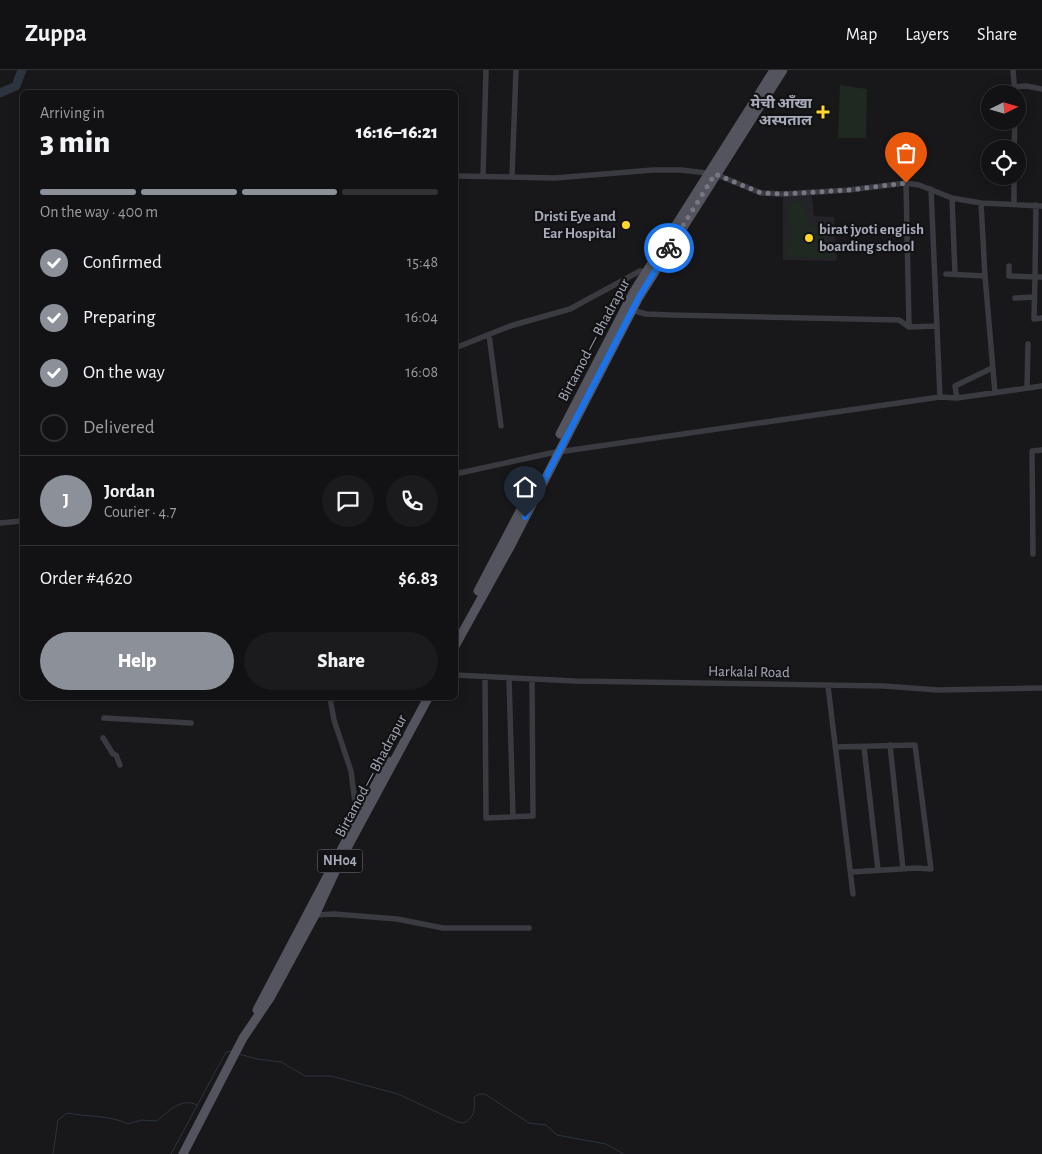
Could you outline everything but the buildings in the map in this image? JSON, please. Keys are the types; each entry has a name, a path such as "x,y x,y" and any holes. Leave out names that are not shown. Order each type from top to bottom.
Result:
{"main road":[{"name":"Birtamod — Bhadrapur","path":"766,89 774,70"},
{"name":"Birtamod — Bhadrapur","path":"554,453 656,262 766,89 783,70"},
{"name":"Birtamod — Bhadrapur","path":"458,628 511,545 554,453 646,272 656,262"},
{"name":"Birtamod — Bhadrapur","path":"458,640 479,595"},
{"name":"Birtamod — Bhadrapur","path":"251,1024 270,998 315,915 421,700"},
{"name":"Birtamod — Bhadrapur","path":"183,1154 251,1024 261,999 427,700"}],"street":[{"path":"483,176 486,70"},
{"path":"512,176 516,70"},
{"path":"1013,70 1014,85"},
{"path":"1026,86 1042,89"},
{"path":"458,176 555,178 653,170 681,170 711,174 761,193 783,194 849,190 906,183 930,189 952,198 981,203 1039,205 1034,319 1042,318"},
{"path":"906,183 908,327"},
{"path":"1014,185 1014,204"},
{"path":"930,189 940,398"},
{"path":"952,198 955,274"},
{"path":"981,203 995,393"},
{"path":"1008,266 1009,276 1042,277"},
{"path":"458,347 489,334 570,309 640,271 646,272"},
{"path":"946,274 985,276"},
{"path":"1015,298 1034,297"},
{"path":"632,310 670,315 899,320 908,327 937,326"},
{"path":"489,334 501,426"},
{"path":"1027,388 1028,344"},
{"path":"957,398 955,386 992,368"},
{"path":"458,473 554,453 940,398 957,398 1042,386"},
{"path":"1033,554 1032,451 1042,450"},
{"path":"0,523 20,521"},
{"name":"Harkalal Road","path":"458,675 532,679 884,686 938,690 1042,688"},
{"path":"485,676 486,818 534,816 532,679"},
{"path":"509,678 513,817"},
{"path":"828,686 853,894"},
{"path":"330,700 334,720 351,771 360,821"},
{"path":"104,718 191,723"},
{"path":"103,738 120,765"},
{"path":"890,745 903,869"},
{"path":"836,747 915,746 929,844 931,869 851,872"},
{"path":"864,747 878,870"},
{"path":"315,915 334,914 396,919 444,928 529,928"}],"shaded area":[{"path":"840,85 867,89 866,138 838,138"},
{"name":"birat jyoti english boarding school","path":"811,189 814,216 834,217 837,261 783,260 783,193"},
{"path":"804,201 809,226 825,225 827,243 833,243 835,258 787,257 785,243 789,243 792,227 788,227 788,202"}],"waterway":[{"path":"0,93 16,86 22,70"},
{"path":"171,1154 226,1052 233,1051"},
{"path":"239,1054 257,1059 281,1062 305,1076 331,1076 398,1094 464,1123 473,1112 474,1097 479,1094 485,1094 529,1123 546,1125 557,1135 606,1144 624,1154"},
{"path":"53,1154 58,1120 67,1113 106,1118 128,1124 141,1120 157,1121 180,1104 191,1103 197,1105"}],"way so far":[{"path":"669,248 715,174 734,184 761,193 783,194 849,190 906,183"}],"place":[{"name":"मेची आँखा अस्पताल","path":"823,112"},
{"name":"Dristi Eye and Ear Hospital","path":"626,225"},
{"name":"birat jyoti english boarding school","path":"809,238"}],"route":[{"path":"525,517 639,297 669,248"}]}
